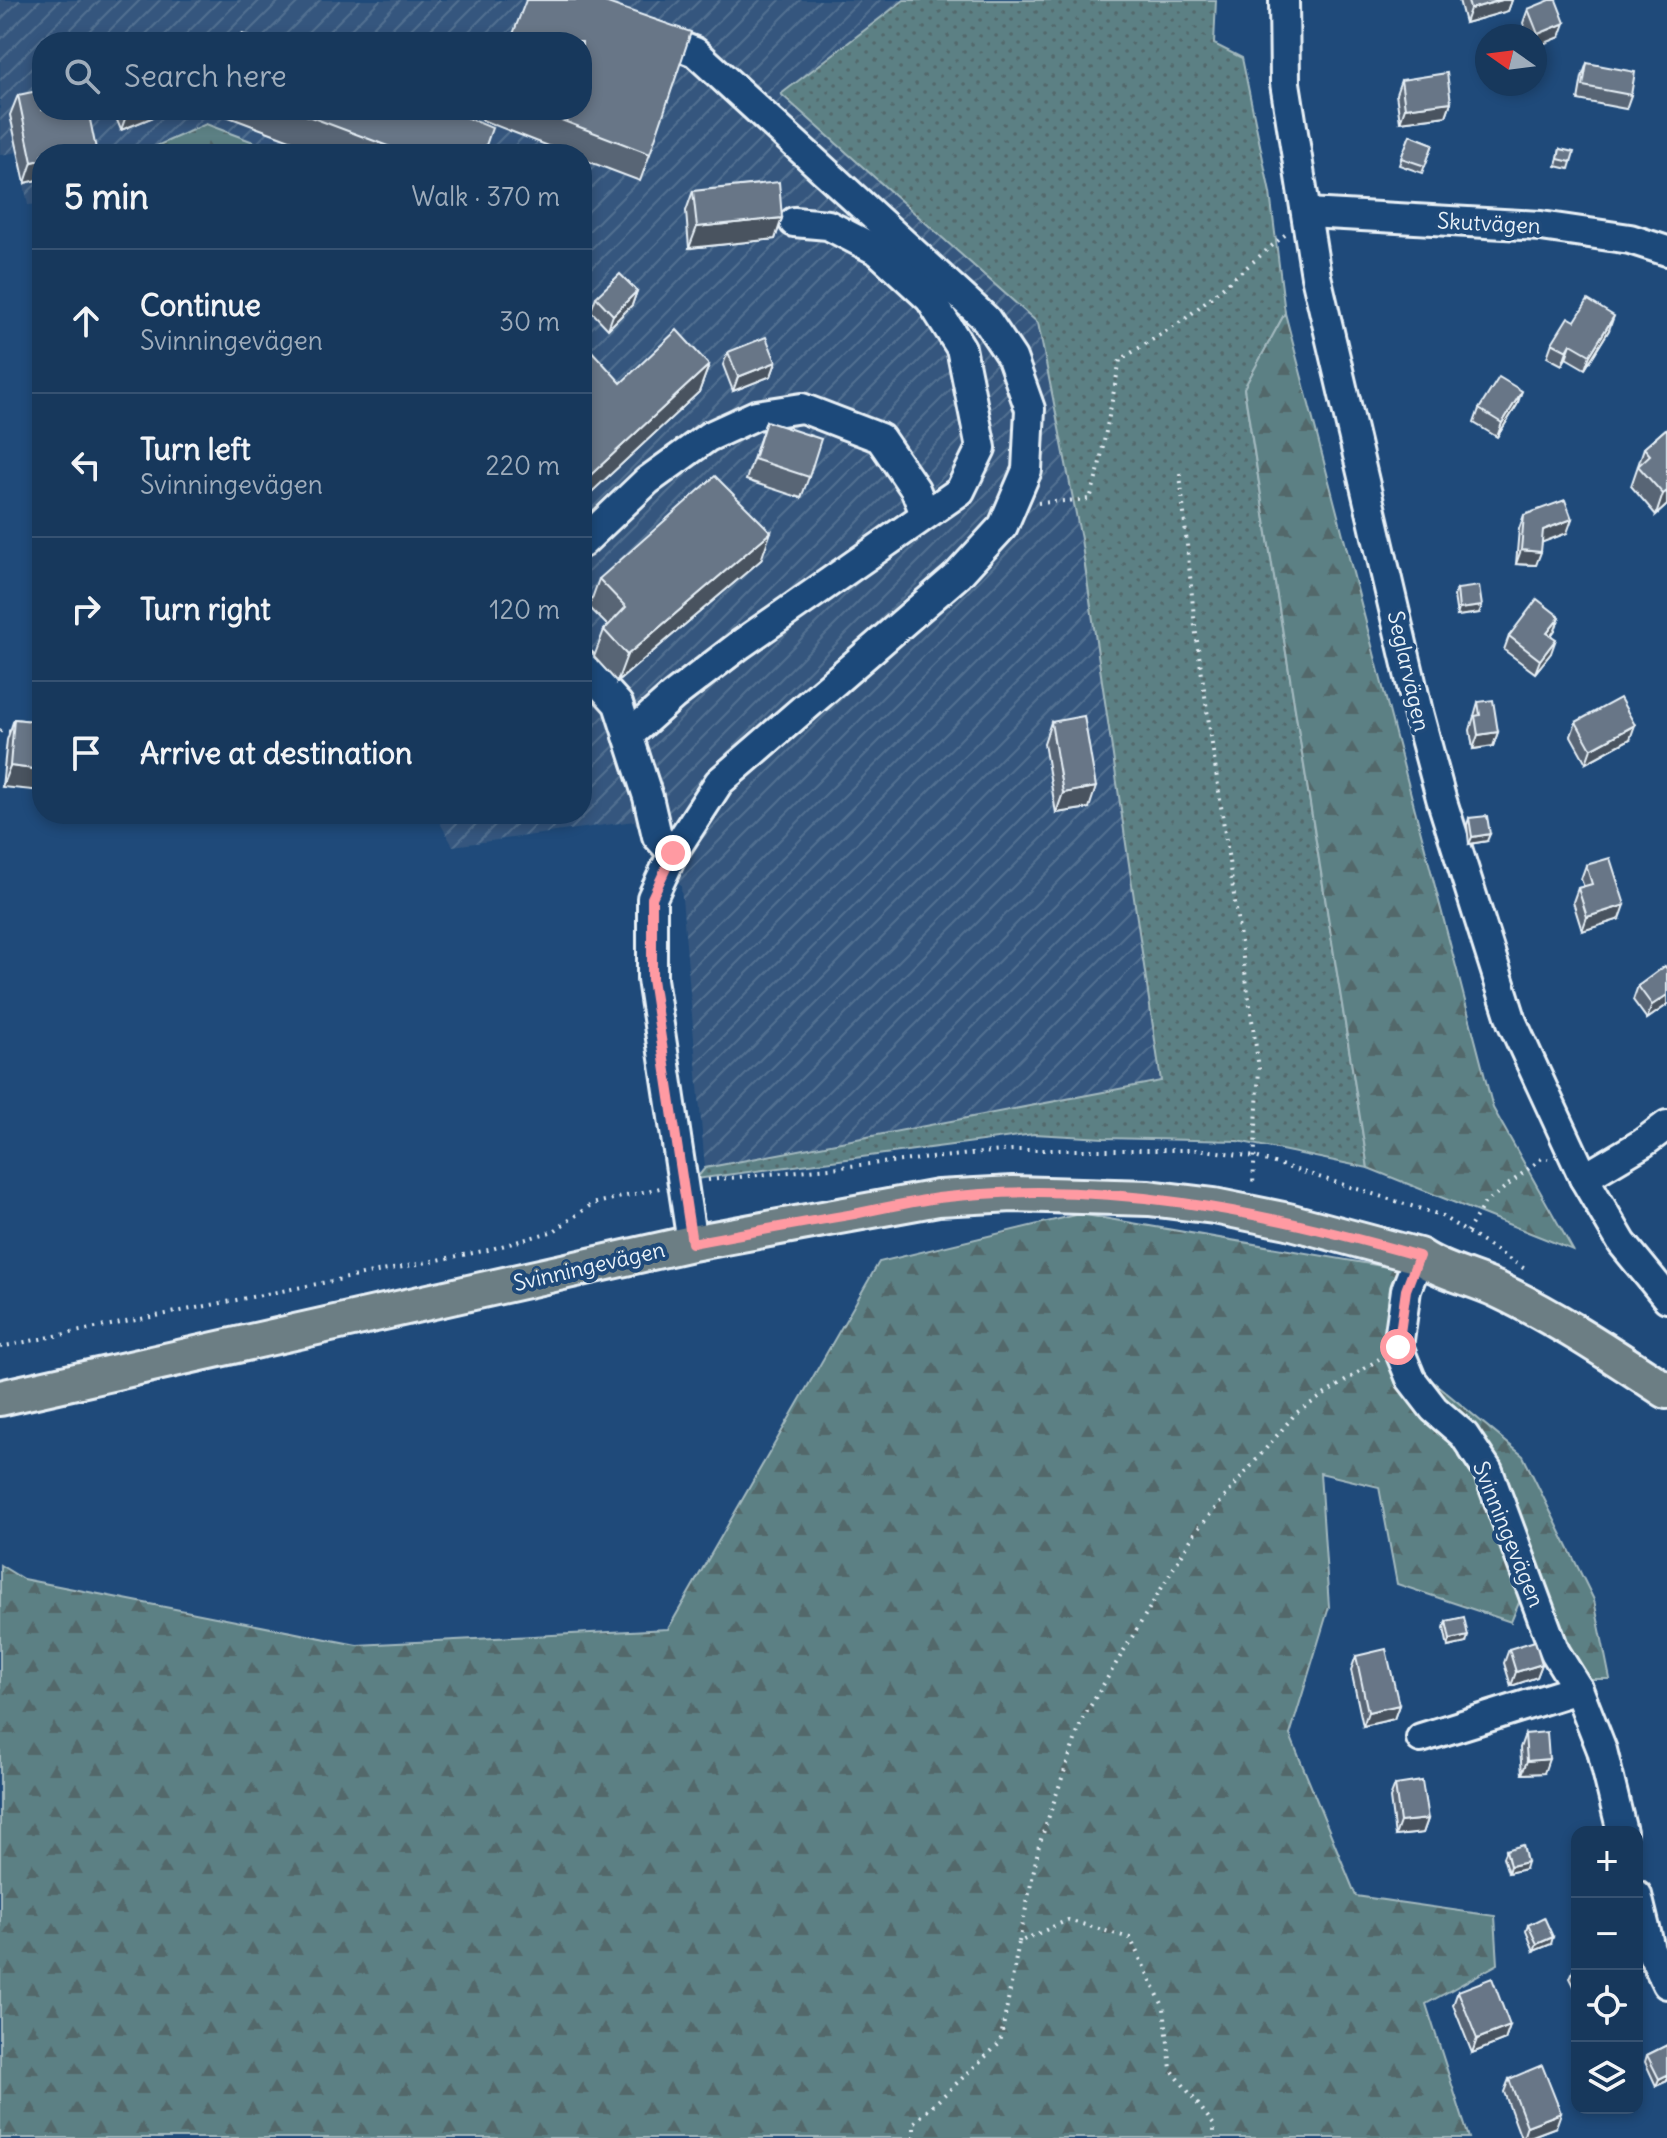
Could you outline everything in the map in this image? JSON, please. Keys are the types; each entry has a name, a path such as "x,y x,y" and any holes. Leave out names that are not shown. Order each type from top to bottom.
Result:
{"main road":[{"name":"Svinningevägen","path":"0,1398 692,1243 938,1198 1085,1194 1149,1198 1252,1213 1419,1256 1429,1263 1496,1289 1565,1325 1667,1391"}],"street":[{"name":"Seglarvägen","path":"1284,0 1282,43 1285,83 1316,276 1441,798 1512,1022 1579,1169 1629,1252 1667,1298"},
{"path":"628,26 695,52 986,319 1012,358 1030,409 1027,470 1003,526 958,575 719,782 673,853 652,898 652,979 692,1243"},
{"name":"Skutvägen","path":"1308,213 1541,226 1630,239 1667,251"},
{"path":"628,736 673,696 741,644 960,491 981,448 961,348 930,299 878,251 828,225 794,222"},
{"path":"592,533 647,481 708,437 756,415 802,408 880,438 915,489 925,514"},
{"path":"592,675 618,704 648,797 657,836 673,853"},
{"path":"1579,1169 1643,1143 1667,1125"},
{"path":"1398,1347 1406,1290 1419,1256"},
{"name":"Svinningevägen","path":"1398,1347 1411,1379 1434,1409 1464,1435 1488,1471 1555,1652 1578,1689 1602,1750 1621,1826"},
{"path":"1421,1738 1578,1689"},
{"path":"1638,1898 1650,1949 1667,1984"}],"path":[{"path":"1012,505 1090,499 1120,360 1185,319 1308,213"},
{"path":"1180,473 1195,627 1259,1068 1252,1213"},
{"path":"0,731 24,733"},
{"path":"1467,1232 1484,1204 1542,1158 1579,1169"},
{"path":"914,2138 914,2123 1000,2043 1039,1845 1082,1720 1196,1531 1296,1413 1398,1347"},
{"path":"1019,1942 1068,1920 1130,1938 1164,2008 1171,2069 1214,2125 1214,2138"}],"shaded area":[{"path":"0,0 904,0 781,94 1038,323 1081,539 1161,1081 705,1168 681,886 634,821 453,846 441,824 592,824 592,144 259,144 206,124 160,144 32,144 32,205 28,205 18,152 0,155"}],"green space":[{"path":"904,0 1216,0 1214,44 1242,58 1270,193 1285,313 1244,389 1368,1168 1238,1141 1034,1134 696,1179 705,1168 1161,1081 1081,539 1038,323 781,94"},
{"path":"206,124 259,144 161,144"},
{"path":"1285,313 1493,1108 1573,1250 1368,1168 1244,388"},
{"path":"1080,1214 1405,1270 1408,1361 1523,1456 1594,1600 1610,1679 1583,1679 1536,1562 1511,1622 1397,1584 1379,1487 1320,1473 1329,1607 1290,1735 1356,1896 1495,1916 1498,1964 1426,2004 1469,2138 0,2138 0,1565 23,1579 357,1645 668,1629 879,1262"}],"building":[{"path":"526,0 599,0 691,32 650,154 561,120 592,120 592,32 514,32"},
{"path":"1468,0 1502,0 1470,9"},
{"path":"1556,0 1565,23 1547,30 1547,24 1534,24 1528,9"},
{"path":"1587,63 1635,72 1631,95 1583,86"},
{"path":"1447,73 1451,102 1405,108 1401,80"},
{"path":"32,92 32,120 90,120 95,144 32,144 32,162 18,95"},
{"path":"319,120 473,120 492,128 486,144 382,144"},
{"path":"1410,135 1433,144 1425,166 1401,158"},
{"path":"1560,149 1574,152 1571,162 1558,159"},
{"path":"779,182 782,218 697,227 693,191"},
{"path":"620,274 637,291 613,315 596,297"},
{"path":"1588,300 1614,316 1590,355 1571,344 1567,351 1552,343 1568,317 1575,321"},
{"path":"677,330 709,365 592,474 592,351 621,383"},
{"path":"766,337 776,362 738,377 728,352"},
{"path":"1499,377 1522,391 1502,423 1479,409"},
{"path":"766,421 821,439 809,477 754,459"},
{"path":"1667,428 1667,491 1663,494 1638,466 1650,455 1644,448"},
{"path":"715,476 771,532 627,655 604,630 626,607 599,579"},
{"path":"1565,500 1572,519 1543,530 1541,552 1521,550 1524,515"},
{"path":"1479,586 1482,606 1459,609 1457,589"},
{"path":"1537,599 1560,617 1547,633 1556,639 1540,660 1509,636"},
{"path":"1620,698 1635,725 1591,749 1576,722"},
{"path":"1493,700 1498,732 1478,735 1475,716 1480,715 1478,702"},
{"path":"1084,716 1096,787 1063,793 1051,722"},
{"path":"14,719 32,721 32,769 10,766"},
{"path":"1487,816 1490,834 1472,837 1469,818"},
{"path":"1610,858 1625,905 1587,917 1578,888 1592,884 1586,865"},
{"path":"1665,966 1667,995 1652,1005 1638,986"},
{"path":"1464,1617 1468,1636 1450,1640 1446,1621"},
{"path":"1535,1641 1542,1664 1516,1672 1509,1649"},
{"path":"1386,1649 1399,1705 1368,1712 1356,1656"},
{"path":"1547,1732 1549,1759 1527,1761 1525,1734"},
{"path":"1422,1781 1428,1819 1400,1822 1395,1785"},
{"path":"1523,1845 1527,1862 1510,1866 1506,1850"},
{"path":"1544,1917 1553,1937 1537,1944 1528,1925"},
{"path":"1492,1978 1510,2026 1477,2039 1458,1991"},
{"path":"1667,2045 1667,2075 1659,2079 1647,2055"},
{"path":"1542,2065 1561,2113 1527,2126 1509,2079"}],"route":[{"path":"673,853 652,898 652,979 692,1243 938,1198 1085,1194 1214,1206 1288,1221 1419,1256 1406,1290 1398,1347"}]}
